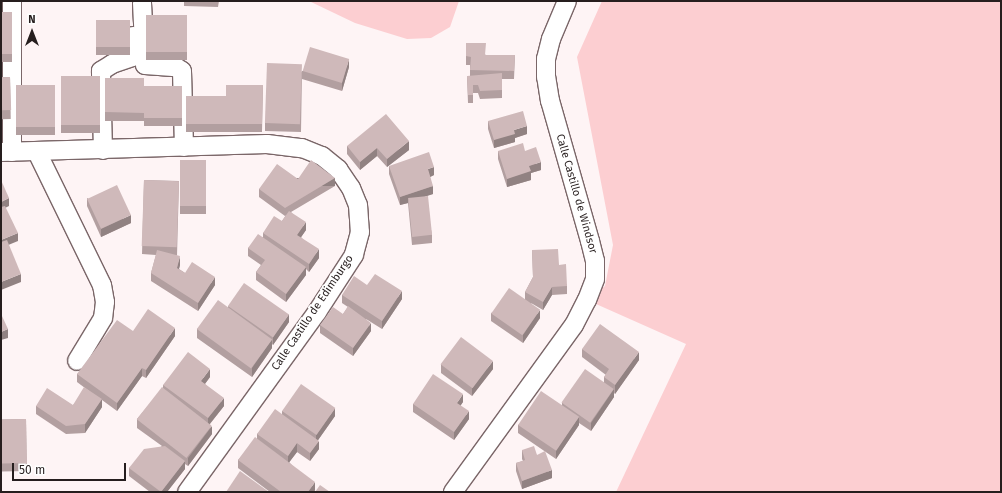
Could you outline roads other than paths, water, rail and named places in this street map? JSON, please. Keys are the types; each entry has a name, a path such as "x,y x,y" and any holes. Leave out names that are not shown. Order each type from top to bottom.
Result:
{"street":[{"path":"7,152 12,1"},
{"name":"Calle Castillo de Windsor","path":"453,492 574,325 588,300 595,279 595,261 550,101 546,77 546,59 551,39 567,1"},
{"path":"137,2 145,65 176,67 182,71 184,147"},
{"path":"102,150 101,71 112,64 132,58 137,2"},
{"name":"Calle Castillo de Edimburgo","path":"7,152 267,144 302,148 322,156 338,169 351,188 358,205 360,232 354,255 338,282 187,492"},
{"path":"38,152 102,285 105,302 102,318 77,361"}]}
